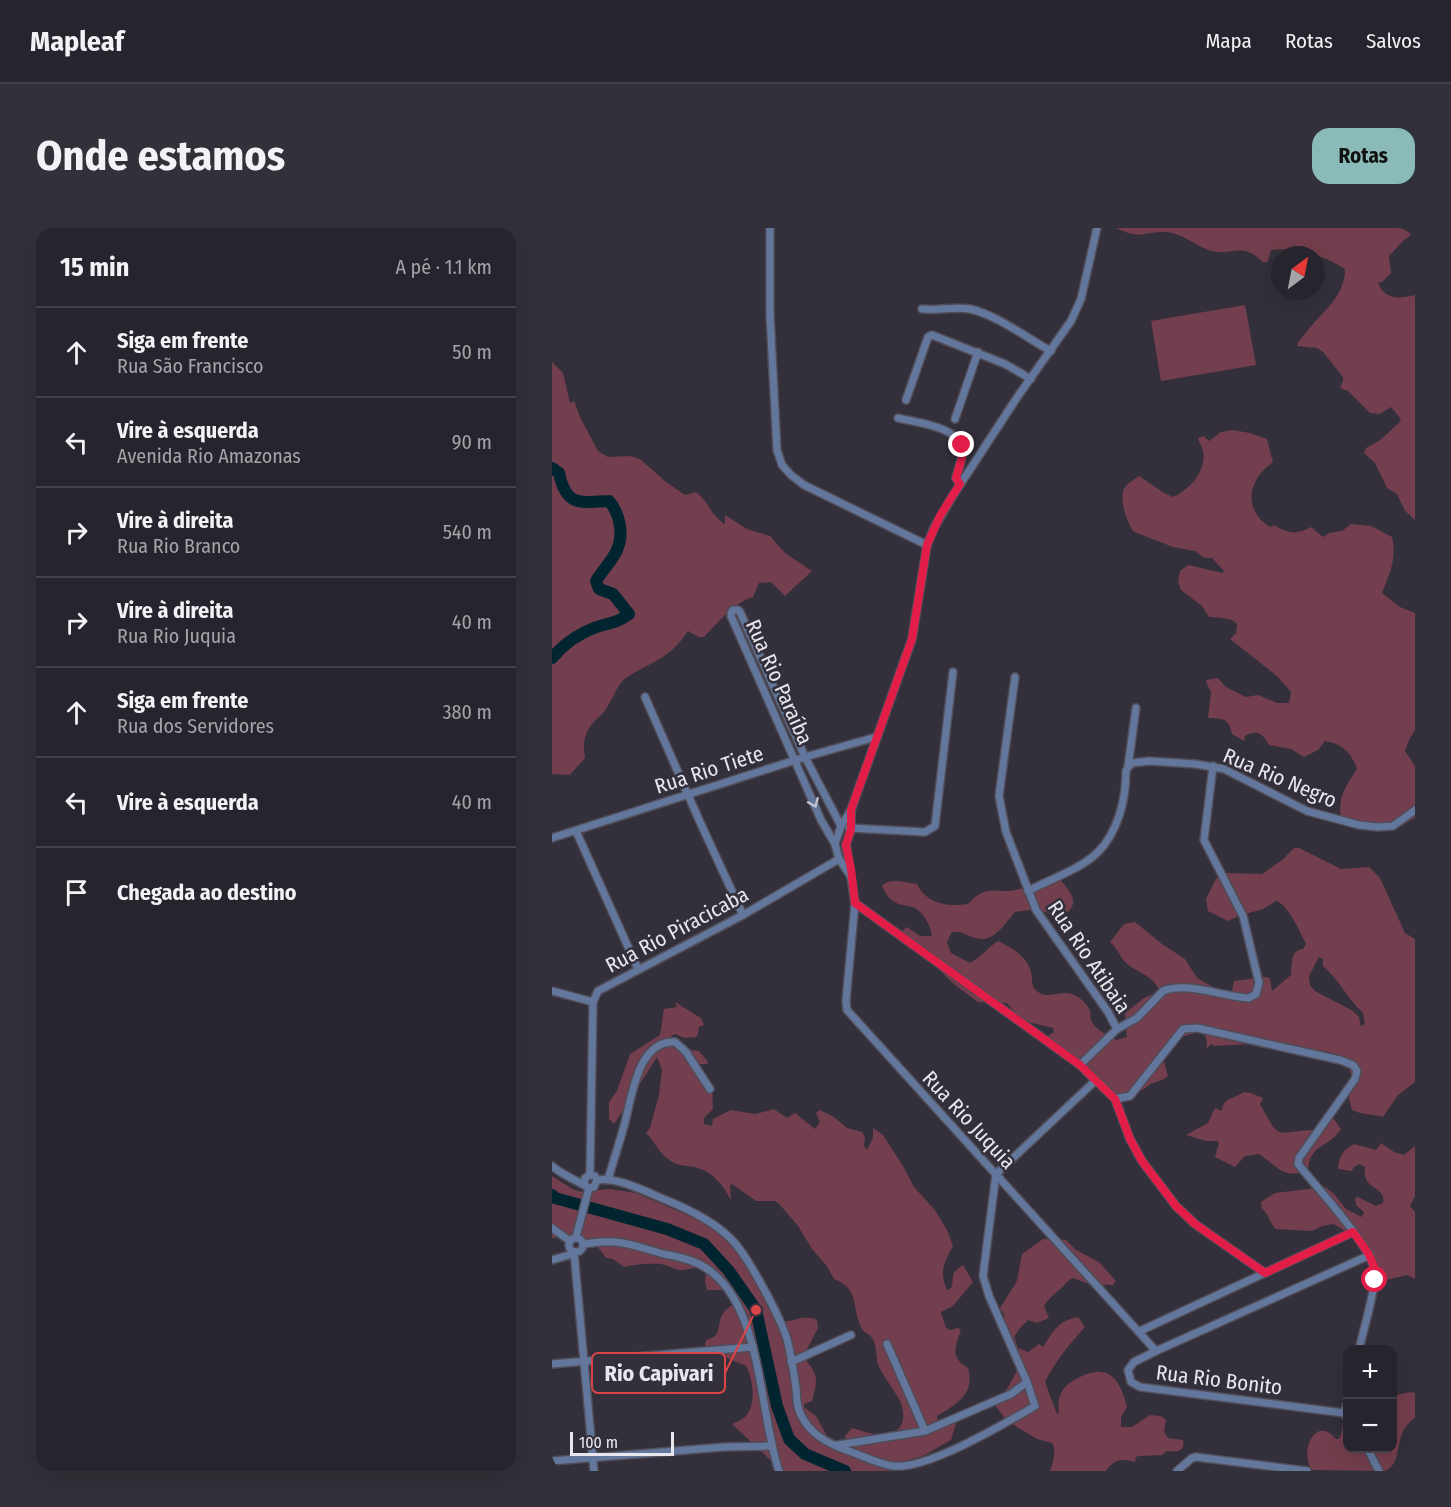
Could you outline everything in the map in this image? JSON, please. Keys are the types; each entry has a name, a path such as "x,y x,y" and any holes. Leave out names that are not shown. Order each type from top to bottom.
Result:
{"street":[{"path":"770,228 774,395 777,450 782,465 804,485 927,545"},
{"path":"851,810 851,829 846,845 835,843 840,826 851,810 912,639 927,545 940,516 960,484 1071,321 1081,299 1097,228"},
{"path":"922,309 936,311 962,308 971,310 986,315 1051,351"},
{"path":"906,400 928,337 932,335 1005,364 1031,379"},
{"path":"955,419 978,352"},
{"path":"898,418 944,429 957,436 962,445 963,454 956,478 960,484"},
{"name":"Rua Rio Paraíba","path":"839,859 835,843 821,820 732,616 731,613 734,610 740,612 805,757 840,826"},
{"path":"840,826 851,829 925,832 935,826 953,672"},
{"name":"Rua Rio Atibaia","path":"1015,677 999,796 1006,832 1036,910 1108,1012 1117,1029 1080,1065"},
{"path":"645,697 743,915"},
{"path":"1028,891 1083,863 1104,845 1124,798 1136,708"},
{"name":"Rua Rio Tiete","path":"552,838 795,760 876,737"},
{"name":"Rua Rio Negro","path":"1128,767 1132,763 1149,761 1213,766 1236,774 1301,808 1340,822 1387,827 1400,822 1415,810"},
{"path":"1117,1029 1137,1018 1168,988 1185,988 1249,998 1253,997 1258,990 1258,974 1243,916 1204,840 1213,766"},
{"path":"576,831 638,969"},
{"name":"Rua Rio Juquia","path":"846,845 855,903 847,1010 1156,1351"},
{"name":"Rua Rio Piracicaba","path":"593,1002 602,988 743,915 839,859"},
{"name":"Rua Rio Juquia","path":"839,859 852,877"},
{"path":"855,903 1080,1065 1115,1099 1130,1139 1142,1161 1176,1206 1195,1224 1265,1273"},
{"path":"552,991 593,1002 590,1174"},
{"path":"1115,1099 1130,1096 1183,1029 1197,1028 1340,1060 1353,1065 1357,1071 1355,1079 1299,1158 1298,1164 1370,1255 1375,1274 1360,1345"},
{"path":"608,1180 633,1090 644,1062 653,1049 660,1043 675,1042 686,1052 710,1089"},
{"path":"597,1180 608,1180 627,1185 671,1202 708,1222 732,1240 750,1265 787,1338 797,1407 809,1429 835,1446 895,1469 984,1436 1035,1406 1024,1384 983,1276 996,1174 1095,1081"},
{"path":"552,1167 571,1180 587,1186 596,1185 597,1180"},
{"path":"590,1174 597,1180"},
{"path":"590,1174 585,1178 587,1199 582,1219 569,1247 573,1253 594,1471"},
{"path":"552,1228 573,1239 581,1239 583,1244"},
{"path":"1140,1331 1353,1232"},
{"path":"583,1244 615,1242 699,1264 716,1276 733,1295 739,1305 753,1347 770,1446 778,1471"},
{"path":"552,1260 580,1250 583,1244"},
{"path":"1156,1351 1370,1255"},
{"path":"791,1362 851,1335"},
{"path":"887,1344 925,1431"},
{"path":"552,1364 753,1347"},
{"name":"Rua Rio Bonito","path":"1156,1351 1130,1366 1128,1376 1135,1385 1343,1416"},
{"path":"835,1446 925,1431 1011,1394 1024,1384"},
{"path":"552,1461 724,1447 770,1446"},
{"path":"1369,1453 1378,1471"},
{"path":"1177,1471 1196,1457 1307,1471"}],"shaded area":[{"path":"1116,228 1415,228 1415,232 1389,256 1391,273 1378,283 1384,293 1393,297 1415,295 1415,520 1405,511 1397,494 1387,488 1375,463 1364,453 1366,448 1379,441 1401,419 1391,407 1380,414 1370,413 1348,391 1340,388 1343,377 1323,352 1317,348 1297,346 1339,292 1344,278 1345,269 1325,259 1325,246 1271,246 1268,261 1264,263 1256,256 1244,251 1212,251 1172,233 1157,232 1136,235"},
{"path":"1245,305 1256,365 1161,381 1151,321"},
{"path":"552,362 563,373 570,403 574,401 598,451 608,457 630,456 640,459 685,495 696,492 716,517 725,524 725,515 747,529 770,536 785,553 812,571 785,596 771,582 759,583 753,597 732,609 704,637 688,631 667,654 626,678 606,709 589,728 584,741 585,758 570,775 552,774"},
{"path":"1232,430 1267,439 1273,462 1258,477 1252,495 1252,504 1261,520 1270,527 1274,525 1292,532 1311,527 1323,537 1329,533 1342,531 1351,524 1371,526 1392,537 1393,559 1382,593 1400,607 1415,613 1415,730 1405,751 1415,766 1415,818 1396,827 1370,831 1341,819 1341,798 1357,769 1349,753 1336,744 1325,741 1318,750 1304,757 1291,749 1269,745 1262,735 1256,733 1245,736 1244,741 1232,734 1229,724 1224,720 1208,718 1211,692 1207,680 1218,678 1226,687 1246,697 1258,695 1277,703 1289,703 1291,692 1277,676 1230,639 1236,633 1237,624 1228,619 1209,617 1202,606 1181,590 1178,582 1180,571 1188,565 1223,573 1224,571 1212,558 1204,558 1195,551 1173,547 1134,532 1124,511 1122,499 1124,489 1139,476 1164,493 1173,497 1179,494 1196,479 1202,466 1203,451 1198,438 1204,436 1209,441 1221,432"},
{"path":"1294,848 1299,848 1341,869 1369,867 1380,878 1405,933 1415,939 1415,1082 1398,1095 1383,1117 1352,1110 1349,1099 1352,1076 1348,1066 1329,1052 1292,1051 1249,1044 1214,1046 1211,1044 1206,1049 1207,1041 1201,1031 1166,1042 1162,1055 1168,1076 1164,1079 1151,1084 1129,1099 1106,1093 1087,1079 1080,1061 1071,1054 1050,1042 1035,1038 1044,1038 1054,1032 1053,1028 1020,1020 1007,1003 978,1002 955,985 903,935 903,930 907,927 920,936 932,936 924,917 915,908 893,901 882,886 894,881 917,884 921,891 932,900 961,905 968,904 986,892 1020,889 1056,874 1070,892 1073,902 1068,912 1060,918 1038,909 1015,912 993,936 982,939 952,932 947,942 951,953 970,963 998,941 1008,946 1026,961 1035,990 1047,995 1070,993 1079,998 1089,1009 1095,1027 1116,1040 1127,1037 1125,1013 1144,998 1160,991 1153,981 1125,962 1110,942 1124,924 1135,922 1185,959 1197,978 1228,995 1232,991 1234,981 1270,978 1272,991 1291,975 1294,955 1306,944 1285,907 1276,901 1263,909 1228,921 1208,911 1206,899 1216,879 1225,873 1262,874","holes":["1319,957 1323,959 1323,966 1363,1013 1365,1024 1361,1026 1359,1017 1353,1011 1315,991 1310,985 1309,976"]},
{"path":"675,1002 701,1018 704,1025 699,1027 696,1037 684,1038 675,1034 671,1036 674,1048 699,1051 708,1062 697,1064 711,1082 712,1090 713,1109 704,1118 704,1124 712,1126 713,1119 731,1110 755,1114 774,1109 787,1118 795,1113 815,1129 820,1122 816,1113 820,1110 834,1117 847,1128 862,1132 865,1137 864,1146 867,1150 873,1138 873,1128 883,1135 914,1187 935,1210 953,1246 943,1272 947,1290 952,1287 954,1272 963,1265 973,1282 953,1306 941,1312 946,1328 961,1330 956,1356 968,1368 969,1377 969,1385 963,1397 937,1416 937,1419 942,1420 958,1416 951,1440 923,1456 893,1464 889,1467 890,1471 782,1471 732,1424 745,1417 751,1406 752,1385 746,1366 708,1350 705,1345 706,1340 718,1332 721,1317 736,1302 736,1295 726,1290 707,1290 706,1272 700,1268 679,1270 651,1264 624,1267 613,1259 606,1258 589,1240 569,1236 552,1238 552,1176 574,1190 584,1192 609,1189 636,1193 713,1226 726,1236 741,1254 763,1297 781,1321 807,1317 817,1320 818,1328 803,1357 812,1368 816,1378 812,1401 804,1404 804,1407 816,1416 832,1445 846,1454 858,1457 847,1445 845,1436 852,1428 884,1435 896,1432 902,1424 903,1413 900,1401 880,1369 874,1342 862,1329 852,1294 843,1283 834,1279 798,1226 780,1205 775,1201 756,1201 732,1184 730,1186 731,1200 714,1177 704,1170 671,1161 646,1133 650,1128 659,1095 662,1070 657,1057 614,1124 609,1119 609,1102 617,1091 630,1054 660,1035 664,1009 677,1007"},
{"path":"1244,1092 1263,1098 1260,1104 1272,1125 1280,1132 1314,1130 1327,1116 1334,1119 1341,1129 1313,1154 1308,1169 1300,1173 1282,1171 1259,1154 1245,1156 1235,1167 1215,1157 1219,1143 1217,1141 1206,1141 1186,1135 1208,1123 1215,1108 1222,1111 1224,1103"},
{"path":"1381,1143 1394,1152 1404,1155 1415,1146 1415,1196 1410,1206 1415,1212 1415,1279 1407,1275 1386,1280 1366,1261 1368,1253 1354,1237 1334,1224 1312,1231 1276,1229 1262,1209 1261,1202 1275,1193 1325,1187 1346,1209 1362,1217 1364,1212 1356,1205 1355,1198 1358,1197 1376,1206 1383,1203 1383,1197 1367,1180 1365,1167 1359,1164 1352,1171 1338,1169 1339,1160 1344,1151 1354,1144 1376,1150"},
{"path":"1043,1239 1066,1240 1076,1250 1099,1262 1116,1281 1113,1285 1089,1284 1073,1278 1069,1280 1044,1306 1049,1318 1037,1323 1028,1320 1014,1337 1018,1348 1028,1352 1039,1344 1043,1347 1054,1331 1066,1321 1078,1317 1085,1327 1068,1346 1045,1382 1057,1414 1060,1396 1068,1384 1088,1373 1105,1372 1121,1388 1127,1407 1121,1417 1121,1427 1132,1427 1150,1415 1161,1416 1166,1420 1164,1432 1168,1438 1183,1440 1184,1444 1181,1449 1167,1451 1162,1455 1139,1456 1136,1457 1135,1462 1119,1460 1106,1471 1050,1471 1054,1453 1052,1443 1037,1439 1007,1421 994,1404 1009,1386 1019,1365 1006,1334 1010,1328 997,1324 998,1320 1005,1316 1000,1308 1017,1281 1022,1254"},
{"path":"1415,1393 1415,1418 1403,1431 1395,1461 1391,1467 1385,1471 1312,1470 1307,1454 1311,1438 1322,1431 1339,1439 1343,1422 1343,1453 1397,1453 1397,1395"}],"waterway":[{"path":"552,468 559,473 562,484 570,497 582,502 609,501 616,512 620,524 619,544 596,581 599,589 613,594 629,614 616,622 582,633 552,658"},
{"path":"552,1195 555,1198 667,1229 704,1244 729,1271 756,1310 777,1406 789,1439 805,1454 845,1471"}],"place":[{"name":"Rio Capivari","path":"756,1310"}],"route":[{"path":"962,445 963,454 956,478 960,484 940,516 927,545 912,639 851,810 851,829 846,845 855,903 1080,1065 1115,1099 1130,1139 1156,1182 1176,1206 1211,1236 1265,1273 1353,1232 1370,1255 1375,1280"}]}
